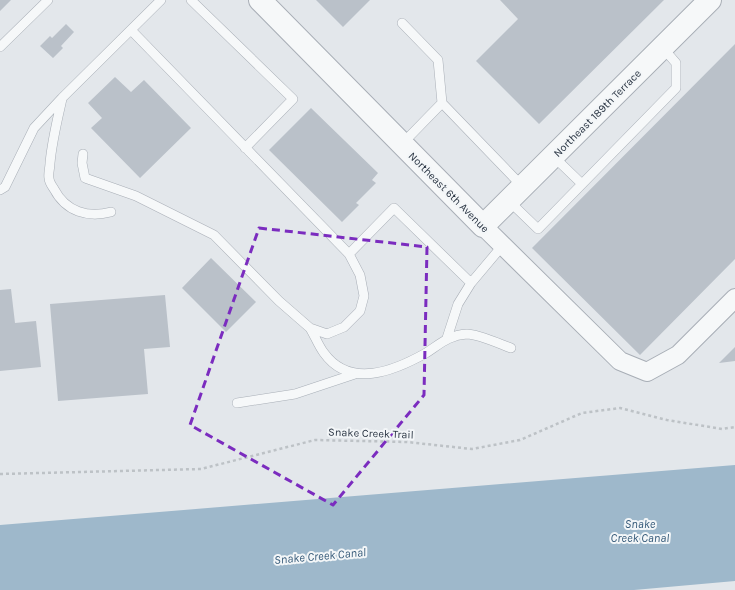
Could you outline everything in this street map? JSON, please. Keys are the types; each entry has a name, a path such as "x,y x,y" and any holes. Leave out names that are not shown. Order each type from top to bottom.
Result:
{"street":[{"name":"Northeast 6th Avenue","path":"260,0 483,226 620,361 647,372 678,355 735,298"},
{"name":"Northeast 189th Terrace","path":"483,226 710,0"}],"lane":[{"path":"0,48 48,0"},
{"path":"0,190 5,187 34,128 62,98 161,0"},
{"path":"191,0 293,99 245,148"},
{"path":"402,23 438,60 442,103 516,194 538,229 676,88 676,63 663,48"},
{"path":"131,30 349,254 360,275 363,289 364,296 360,312 344,327 327,334 310,328"},
{"path":"62,98 52,142 49,179 57,195 66,206 88,215 100,215 111,212"},
{"path":"402,144 442,103"},
{"path":"83,154 82,163 85,178 136,196 214,235 279,301 310,328 324,353 341,369 355,374"},
{"path":"553,156 582,184"},
{"path":"349,254 394,208 471,283"},
{"path":"447,338 458,304 471,283 503,245"},
{"path":"237,403 295,394 355,374 375,373 407,363 437,346 447,338 468,334 511,348"}],"path":[{"name":"Snake Creek Trail","path":"0,474 201,469 315,440 407,442 472,449 520,440 582,413 620,408 667,420 722,429 735,427"}],"highlighted area":[{"path":"259,228 427,247 424,395 333,505 190,425"}],"water":[{"name":"Snake Creek Canal","path":"735,465 735,581 634,590 0,590 0,525"}],"building":[{"path":"0,0 11,0 0,11"},
{"path":"316,0 370,0 343,27"},
{"path":"500,0 664,0 539,124 476,61 518,19"},
{"path":"66,24 74,32 61,46 63,48 53,58 40,46 50,36 52,38"},
{"path":"735,44 735,259 640,355 532,248"},
{"path":"115,77 131,92 144,80 191,128 140,178 91,128 102,118 88,103"},
{"path":"311,108 378,173 372,180 376,183 356,203 359,205 342,222 269,150"},
{"path":"211,258 256,302 226,332 182,288"},
{"path":"11,289 15,323 36,321 41,367 0,371 0,290"},
{"path":"165,295 170,347 144,349 148,394 58,401 50,304"},
{"path":"735,347 735,361 719,363"}]}
